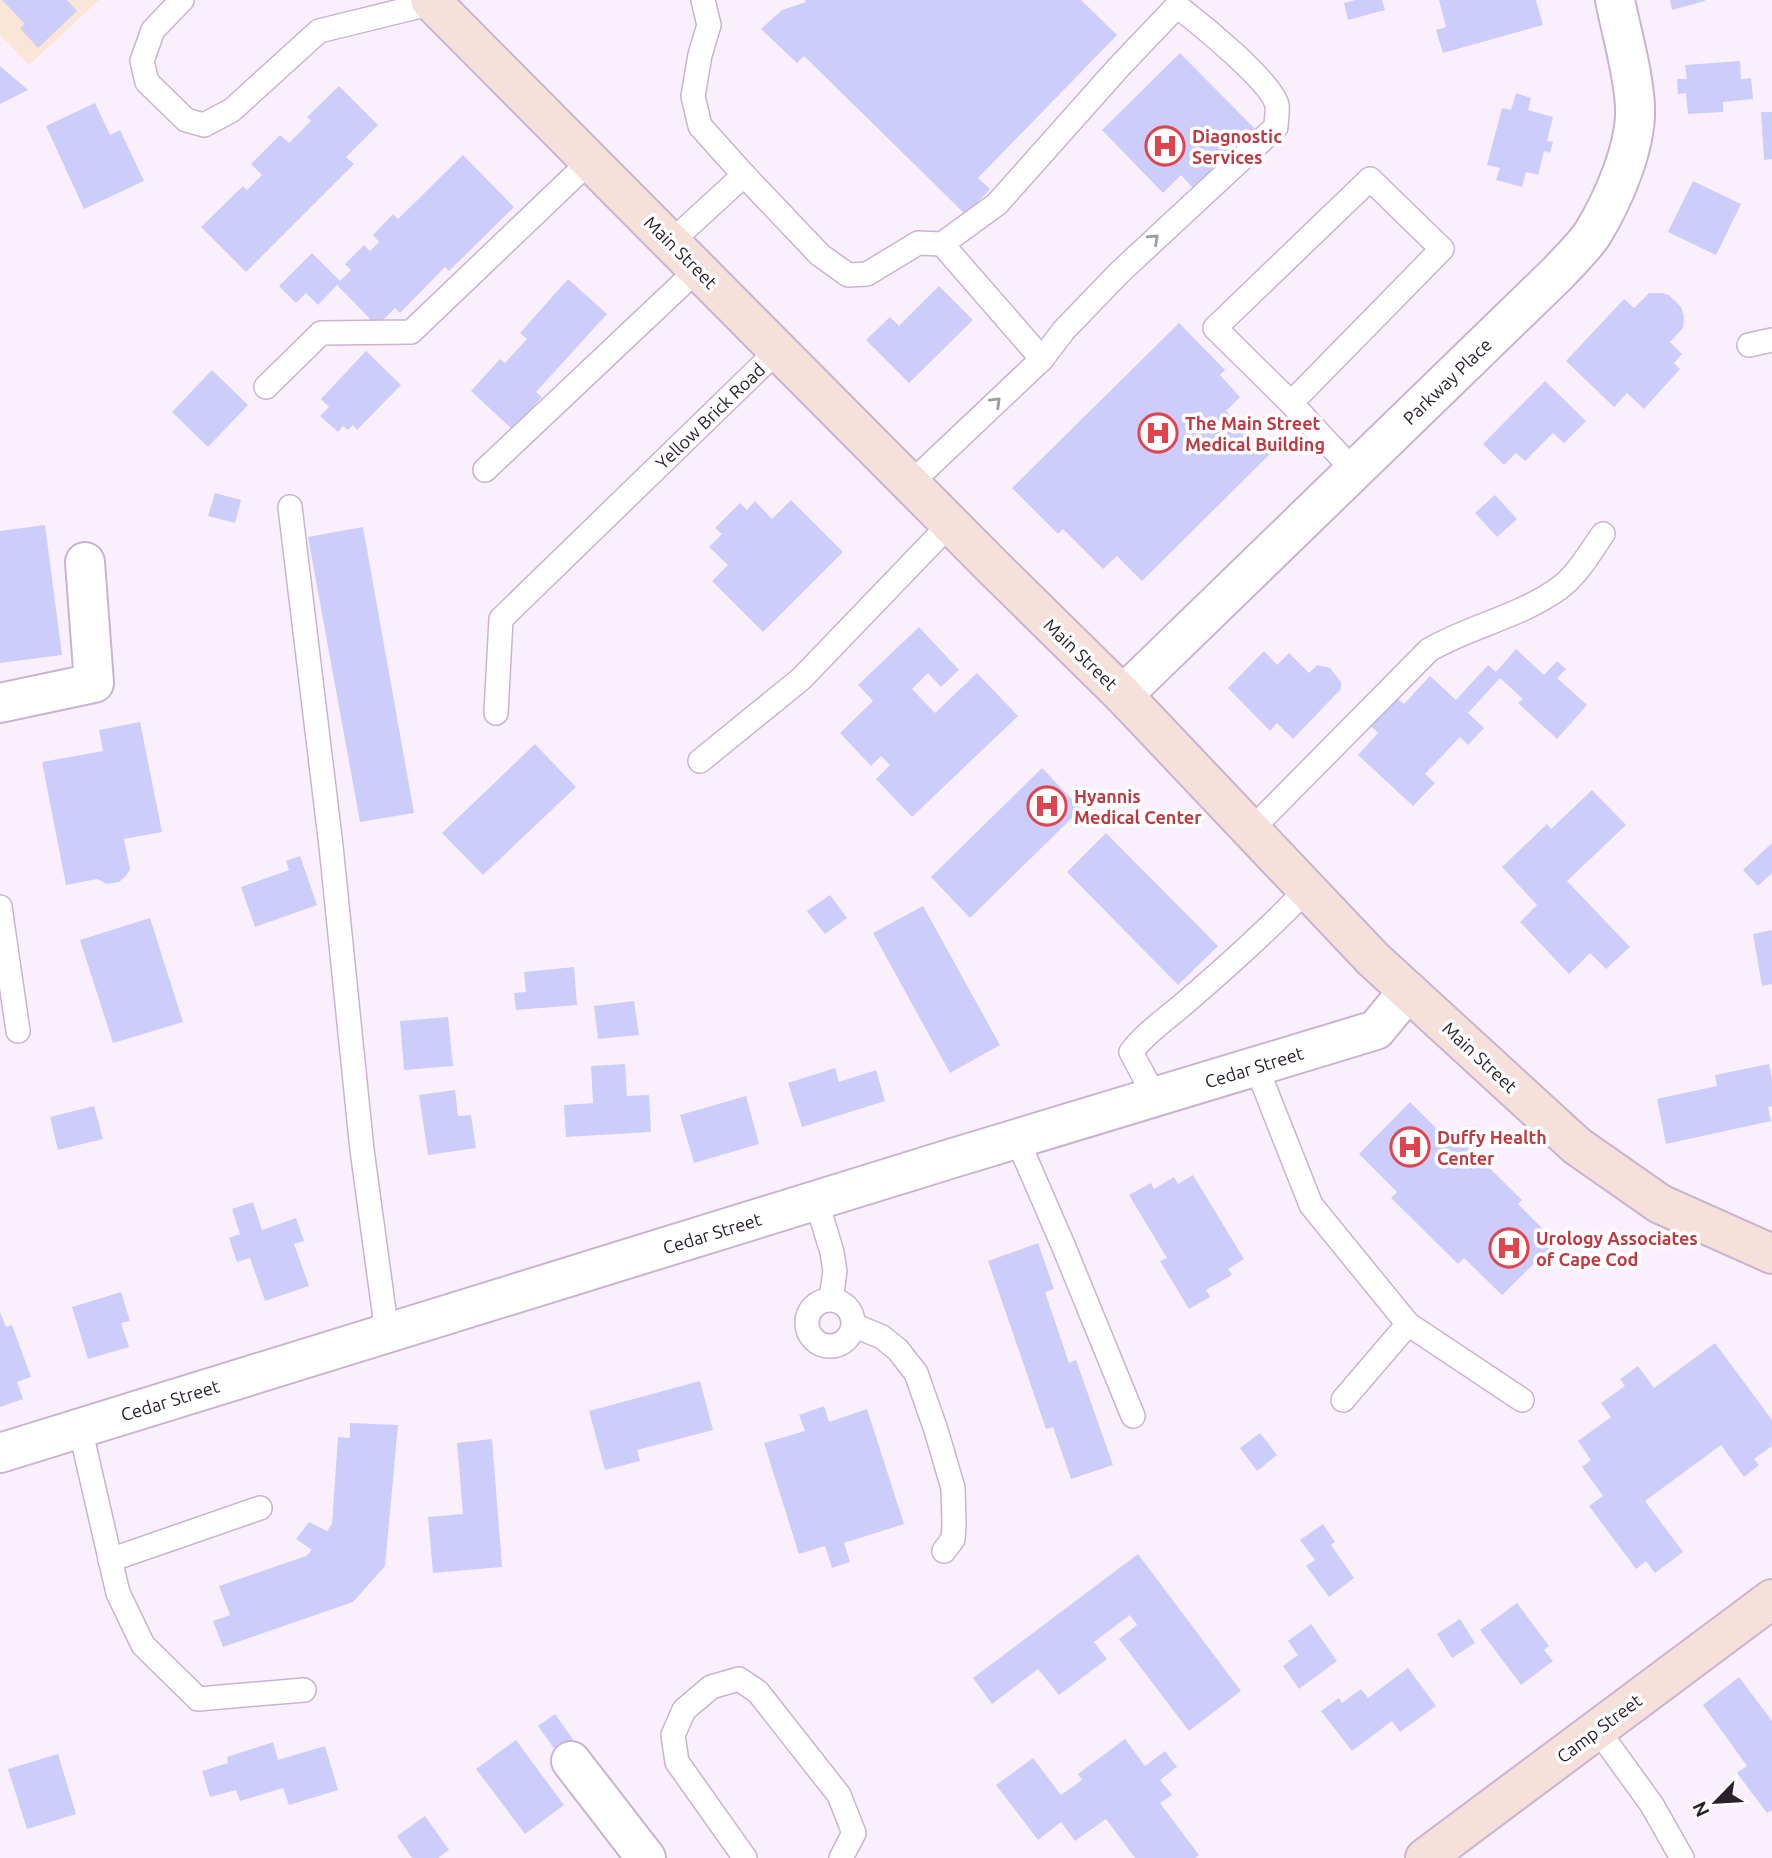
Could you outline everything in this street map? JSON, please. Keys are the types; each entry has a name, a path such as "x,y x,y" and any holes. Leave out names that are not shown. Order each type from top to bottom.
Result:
{"main road":[{"name":"Main Street","path":"436,1 590,161 1123,695 1373,958 1408,991 1577,1146 1660,1204 1772,1254"},
{"name":"Camp Street","path":"1445,1852 1597,1729 1772,1599"}],"street":[{"name":"Parkway Place","path":"1123,695 1557,274 1591,235 1614,195 1631,145 1636,108 1615,0"},
{"path":"0,703 94,682 85,562"},
{"name":"Cedar Street","path":"0,1453 816,1200 1377,1030 1408,991"},
{"path":"571,1761 646,1858"}],"lane":[{"path":"182,0 153,30 142,61 147,82 186,120 204,125 232,110 319,31 436,1"},
{"path":"703,0 709,25 700,55 693,96 700,126 820,255 848,275 867,274 918,243 942,244 997,204 1174,3 1259,78 1277,104 1276,127 1120,272 1065,330 1042,359 911,483"},
{"path":"266,387 321,333 411,332 590,161"},
{"path":"671,242 744,175"},
{"path":"1291,403 1442,249 1370,178 1215,328 1291,403 1354,471"},
{"path":"942,244 1042,359"},
{"path":"485,470 698,269"},
{"path":"1749,345 1772,340"},
{"name":"Yellow Brick Road","path":"496,713 501,619 778,350"},
{"path":"290,507 331,846 362,1150 387,1333"},
{"path":"700,761 801,679 951,523"},
{"path":"1251,830 1429,650 1444,641 1523,609 1560,588 1603,534"},
{"path":"1155,1097 1131,1052 1141,1038 1165,1021 1268,930 1307,889"},
{"path":"0,907 18,1031"},
{"path":"1256,1066 1311,1205 1408,1324 1522,1399"},
{"path":"1017,1139 1133,1416"},
{"path":"816,1200 835,1270 831,1299"},
{"path":"831,1299 845,1305 853,1317 853,1325 847,1339 833,1347 824,1346 811,1338 806,1323 808,1315 817,1303 831,1299"},
{"path":"1343,1400 1408,1324"},
{"path":"853,1325 882,1337 898,1350 916,1373 953,1488 953,1539 944,1551"},
{"path":"80,1428 118,1593 143,1645 198,1699 304,1690"},
{"path":"110,1560 260,1508"},
{"path":"745,1858 677,1762 673,1735 684,1710 711,1688 739,1679 758,1692 839,1795 854,1833 841,1858"},
{"path":"1597,1729 1652,1805 1682,1858"}],"shaded area":[{"path":"0,0 99,0 29,65 0,35"}],"building":[{"path":"2,0 67,0 77,11 38,48 20,28 25,24"},
{"path":"805,0 1081,0 1117,35 978,178 990,189 966,215 804,56 797,63 761,29 782,10 806,2"},
{"path":"1355,0 1382,0 1385,10 1348,20 1344,3"},
{"path":"1439,0 1536,0 1543,25 1443,53 1436,30 1446,27"},
{"path":"1670,0 1705,0 1705,1 1672,10"},
{"path":"1180,53 1255,129 1194,189 1181,175 1163,193 1102,130"},
{"path":"1740,61 1741,79 1751,78 1753,99 1723,102 1723,112 1688,114 1686,93 1678,94 1677,79 1687,79 1685,65"},
{"path":"0,66 28,90 0,104"},
{"path":"339,86 378,125 346,157 354,164 246,272 201,227 243,186 247,190 262,175 251,164 280,135 289,143 311,121 307,117"},
{"path":"1516,93 1531,98 1528,110 1553,117 1547,141 1553,142 1550,153 1544,151 1538,175 1526,172 1522,187 1496,180 1500,168 1487,165 1502,108 1511,110"},
{"path":"95,103 110,135 120,130 144,181 84,209 46,126"},
{"path":"1761,112 1772,112 1772,159 1764,160"},
{"path":"463,155 514,207 449,271 445,267 400,313 395,308 377,326 337,285 318,305 306,293 296,303 279,286 312,253 340,281 351,270 345,264 364,245 370,251 379,242 373,235 393,214 398,219"},
{"path":"1693,181 1741,204 1716,255 1668,232"},
{"path":"568,279 607,314 536,392 542,397 512,429 471,391 500,359 505,363 527,339 520,333"},
{"path":"939,286 973,320 909,383 866,340 890,317 899,326"},
{"path":"1649,293 1669,295 1681,307 1683,328 1670,342 1682,354 1674,363 1680,369 1644,409 1627,393 1614,407 1566,361 1624,299 1634,308"},
{"name":"The Main Street Medical Building","path":"1179,323 1225,370 1220,375 1240,397 1226,411 1270,454 1142,581 1117,556 1103,569 1063,529 1058,534 1012,488"},
{"path":"366,351 401,385 357,430 353,425 348,430 343,426 338,432 320,416 329,407 321,399"},
{"path":"212,370 248,405 208,447 172,412"},
{"path":"1545,381 1586,421 1564,443 1553,433 1525,461 1516,453 1504,465 1483,444"},
{"path":"215,493 241,500 235,523 208,516"},
{"path":"1495,495 1517,519 1497,537 1475,513"},
{"path":"791,500 843,552 763,632 712,581 728,565 709,547 722,534 715,528 740,503 747,510 755,501 772,519"},
{"path":"45,525 62,655 0,663 0,531"},
{"path":"363,527 414,813 360,822 308,537"},
{"path":"919,627 959,670 941,687 928,673 912,689 935,713 977,673 1018,716 912,817 876,779 890,765 881,756 871,766 840,733 873,701 858,685"},
{"path":"1516,649 1544,675 1557,661 1566,669 1557,678 1587,705 1557,739 1518,703 1523,699 1500,678 1468,713 1484,728 1468,745 1460,737 1425,774 1435,783 1413,806 1358,755 1378,733 1370,725 1396,697 1404,704 1430,676 1456,700 1488,665 1496,672"},
{"path":"1264,651 1277,665 1289,653 1309,673 1317,665 1330,668 1341,682 1341,689 1293,739 1277,723 1270,731 1228,688"},
{"path":"140,722 162,832 124,839 130,869 119,882 107,884 97,879 66,885 42,762 103,751 99,730"},
{"path":"535,744 576,787 483,875 442,833"},
{"path":"1042,768 1081,809 970,918 931,877"},
{"path":"1592,790 1626,825 1567,881 1630,947 1606,969 1590,953 1569,974 1520,922 1537,905 1502,867 1547,824 1551,829"},
{"path":"1106,833 1218,946 1178,985 1067,872"},
{"path":"1772,843 1772,873 1758,886 1743,870"},
{"path":"300,856 317,905 255,927 241,887 289,870 286,861"},
{"path":"830,895 847,918 825,934 807,911"},
{"path":"923,906 1000,1045 950,1073 873,933"},
{"path":"150,918 183,1022 113,1043 80,940"},
{"path":"1772,930 1772,984 1762,986 1753,934"},
{"path":"574,967 577,1005 516,1010 514,993 526,992 524,972"},
{"path":"634,1001 639,1035 598,1039 594,1006"},
{"path":"448,1017 453,1066 404,1070 400,1021"},
{"path":"625,1064 627,1096 649,1095 651,1132 566,1137 564,1105 593,1103 591,1066"},
{"path":"1769,1064 1772,1106 1768,1107 1771,1121 1666,1144 1657,1099 1717,1086 1715,1075"},
{"path":"835,1068 839,1082 876,1070 885,1101 802,1127 788,1083"},
{"path":"455,1090 458,1116 471,1115 476,1148 428,1155 419,1095"},
{"path":"746,1096 759,1144 694,1163 680,1115"},
{"path":"1410,1102 1447,1139 1453,1132 1522,1200 1518,1204 1556,1242 1502,1295 1464,1258 1458,1264 1391,1198 1397,1192 1359,1154"},
{"path":"94,1106 103,1139 58,1150 50,1117"},
{"path":"1193,1175 1244,1259 1228,1269 1232,1275 1206,1290 1210,1297 1189,1309 1160,1261 1167,1258 1129,1195 1151,1183 1154,1189 1174,1177 1178,1184"},
{"path":"253,1202 262,1230 296,1218 304,1241 294,1244 309,1286 265,1301 250,1258 237,1262 229,1238 240,1234 232,1209"},
{"path":"1038,1243 1054,1289 1045,1292 1069,1363 1076,1360 1113,1465 1071,1479 1053,1427 1046,1429 988,1261"},
{"path":"121,1292 130,1321 121,1323 129,1347 88,1359 72,1307"},
{"path":"0,1312 6,1327 12,1325 31,1377 17,1382 23,1399 0,1407"},
{"path":"1715,1343 1772,1420 1772,1446 1754,1459 1759,1465 1744,1477 1721,1445 1645,1501 1683,1552 1655,1573 1646,1561 1636,1569 1589,1506 1603,1496 1582,1467 1591,1460 1578,1441 1611,1417 1601,1403 1625,1386 1620,1379 1638,1366 1654,1388"},
{"path":"700,1381 713,1430 637,1450 640,1461 605,1470 589,1411"},
{"path":"824,1406 829,1422 867,1409 904,1524 844,1543 850,1562 832,1568 825,1546 799,1554 764,1443 805,1431 799,1415"},
{"path":"350,1423 398,1425 385,1566 353,1602 223,1647 213,1621 230,1615 219,1586 306,1556 312,1550 296,1539 309,1522 327,1531 332,1524 338,1437 350,1438"},
{"path":"1260,1433 1277,1455 1257,1471 1240,1448"},
{"path":"492,1439 502,1567 433,1573 428,1517 463,1514 457,1443"},
{"path":"1323,1524 1335,1542 1331,1545 1354,1578 1329,1597 1306,1566 1315,1560 1300,1540"},
{"path":"1138,1554 1241,1691 1189,1731 1119,1639 1137,1625 1130,1615 1094,1642 1107,1659 1059,1695 1038,1669 992,1704 973,1678"},
{"path":"1517,1603 1549,1646 1544,1650 1553,1661 1521,1685 1480,1630"},
{"path":"1460,1619 1475,1643 1452,1658 1437,1634"},
{"path":"1311,1624 1337,1661 1299,1689 1283,1666 1298,1655 1288,1641"},
{"path":"1408,1668 1436,1706 1400,1732 1392,1721 1352,1751 1321,1711 1339,1698 1342,1703 1361,1689 1368,1698"},
{"path":"1739,1677 1772,1721 1772,1810 1767,1813 1737,1773 1747,1766 1703,1705"},
{"path":"555,1714 575,1742 558,1754 538,1726"},
{"path":"1125,1739 1145,1766 1165,1751 1177,1767 1160,1780 1172,1795 1160,1803 1199,1855 1195,1858 1135,1858 1106,1819 1075,1841 1061,1822 1038,1840 996,1785 1033,1758 1061,1795 1082,1780 1078,1774"},
{"path":"516,1740 564,1805 525,1834 476,1769"},
{"path":"273,1742 278,1760 325,1746 338,1790 289,1805 283,1788 240,1801 236,1790 210,1797 202,1771 228,1763 227,1757"},
{"path":"58,1754 76,1814 27,1829 8,1769"},
{"path":"425,1816 449,1850 438,1858 412,1858 397,1836"}],"place":[{"name":"Diagnostic Services","path":"1165,146"},
{"name":"The Main Street Medical Building","path":"1158,433"},
{"name":"Hyannis Medical Center","path":"1047,806"},
{"name":"Duffy Health Center","path":"1410,1147"},
{"name":"Urology Associates of Cape Cod","path":"1509,1248"}]}
